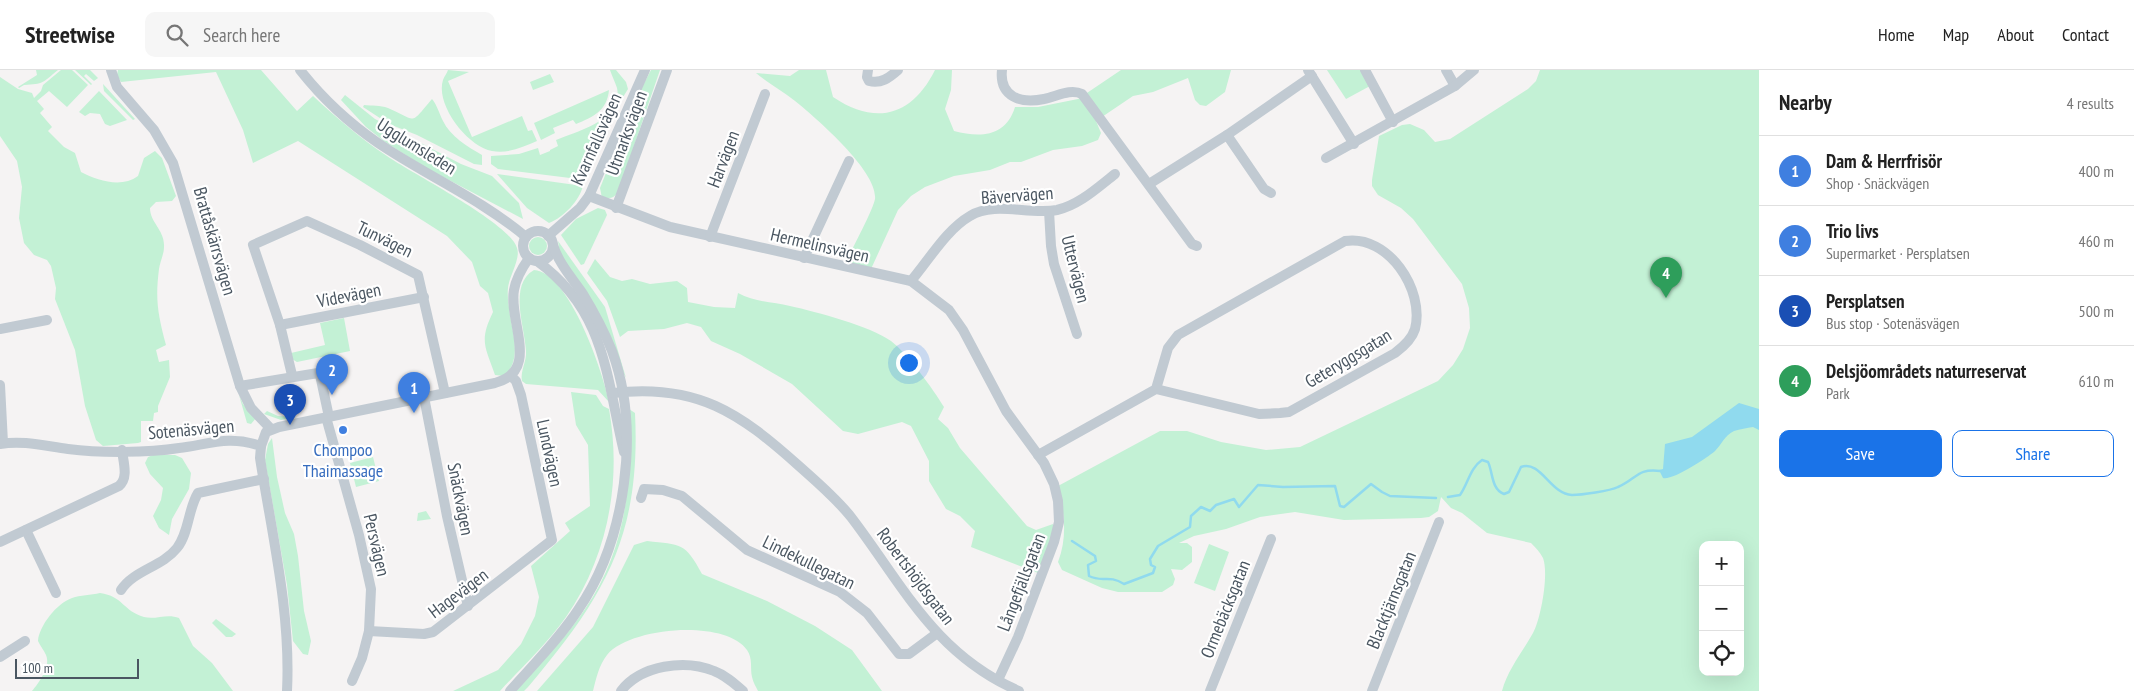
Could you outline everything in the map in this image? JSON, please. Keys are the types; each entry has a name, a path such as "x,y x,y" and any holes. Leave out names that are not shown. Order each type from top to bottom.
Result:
{"street":[{"name":"Brattåskärrsvägen","path":"110,70 117,87 154,130 173,163 240,386 251,408 271,429"},
{"name":"Ugglumsleden","path":"300,70 330,102 365,133 397,155 486,206 526,237"},
{"name":"Kvarnfallsvägen","path":"548,236 580,208 589,196 645,70"},
{"name":"Utmarksvägen","path":"616,208 667,70"},
{"path":"868,70 867,77 875,82 884,80 898,70"},
{"path":"1002,70 1002,86 1007,93 1015,97 1042,100 1074,92 1082,94 1192,244 1197,246"},
{"path":"1365,70 1393,122"},
{"path":"1446,70 1456,86"},
{"path":"1326,158 1456,86 1474,70"},
{"path":"1149,184 1227,134 1310,73 1354,144"},
{"name":"Harvägen","path":"710,237 765,94"},
{"path":"1227,134 1264,189 1271,193"},
{"path":"804,258 849,161"},
{"name":"Bävervägen","path":"911,281 957,226 970,216 982,211 1049,211 1063,208 1080,200 1115,174"},
{"name":"Hermelinsvägen","path":"589,196 670,228 911,281 941,303 956,320 994,390"},
{"name":"Uttervägen","path":"1049,211 1052,256 1077,334"},
{"name":"Tunvägen","path":"280,326 253,245 303,222 310,221 414,271 420,278 445,393"},
{"path":"510,691 579,609 608,551 620,512 628,442 618,392 604,355 582,308 568,288 533,260 523,247 526,237 538,232 548,236 559,259 582,293 601,326 618,368 618,392"},
{"name":"Geteryggsgatan","path":"1345,241 1365,242 1390,256 1399,267 1412,291 1416,312 1415,330 1403,346 1395,353 1289,412 1258,414 1156,389 1168,348 1178,335 1345,241"},
{"path":"287,691 288,669 282,600 261,446 266,432 271,429 328,417 496,384 511,376 521,356 513,291 520,272 533,260 544,260 550,256 553,245"},
{"name":"Videvägen","path":"280,326 424,297"},
{"path":"0,329 47,320"},
{"path":"240,386 292,376 280,326"},
{"name":"Persvägen","path":"292,376 314,372 320,375 328,417 368,569 372,601 369,631 362,658 352,681"},
{"name":"Lundvägen","path":"511,376 516,381 521,395 552,540"},
{"path":"0,385 1,444"},
{"path":"1038,455 1156,389"},
{"name":"Robertshöjdsgatan","path":"618,392 638,390 699,399 726,410 752,426 821,486 850,516 936,634 977,667 1019,691"},
{"name":"Långefjällsgatan","path":"994,390 1006,411 1038,455 1054,484 1058,502 1058,527 1018,637 998,680"},
{"name":"Snäckvägen","path":"424,397 447,516 468,606"},
{"name":"Sotenäsvägen","path":"1,444 22,442 82,450 122,450 172,449 225,440 246,441 261,446"},
{"path":"0,542 119,486 124,480 125,474 122,450"},
{"path":"121,590 128,580 177,548 192,504 198,493 264,479"},
{"name":"Lindekullegatan","path":"641,498 644,489 664,490 682,496 731,538 756,556 830,586 849,598 876,623 899,654 909,654 936,634"},
{"name":"Blacktjärnsgatan","path":"1372,691 1439,522"},
{"path":"26,530 56,593"},
{"name":"Ormebäcksgatan","path":"1210,691 1271,539"},
{"name":"Hagevägen","path":"369,631 429,634 552,540"},
{"path":"0,657 26,641"},
{"path":"621,691 642,674 658,668 682,665 703,667 717,672 743,691"}],"green space":[{"path":"36,70 58,70 42,82 18,87 37,75"},
{"path":"61,70 72,70 88,85 67,107 49,91 37,101 44,109 40,113 52,127 48,131 64,147 75,153 81,172 110,182 125,182 138,176 144,158 155,151 162,158 176,196 172,201 156,202 150,208 152,218 164,241 159,269 157,299 166,345 156,350 159,362 169,360 170,377 158,406 158,412 154,413 153,421 141,421 141,442 138,443 103,446 96,440 85,406 75,350 55,299 56,288 51,266 47,260 34,255 24,243 19,218 22,187 17,161 0,136 0,77 18,89 32,93 34,98 41,91 43,85"},
{"path":"75,70 90,70 98,78 94,81 86,74 84,76 91,85"},
{"path":"118,70 261,70 297,111 313,96 349,128 377,149 497,225 510,238 518,252 508,291 515,347 515,355 510,370 504,376 495,375 485,344 486,330 493,312 488,293 480,286 472,262 447,236 298,141 253,163 243,130 216,72 121,82 117,75"},
{"path":"448,70 469,72 448,81 472,137 522,116 528,131 532,130 537,141 504,152 492,151 473,142 456,123 444,101 443,80"},
{"path":"610,70 616,70 626,82 628,89 612,115 586,180 498,169 491,164 491,156 519,154 538,148 540,155 550,151 558,146 556,140 597,123 606,116 613,108 617,99 617,88"},
{"path":"651,70 660,70 620,187 614,197 602,198 600,188 635,101"},
{"path":"799,70 826,70 833,97 849,106 878,113 892,112 915,98 926,86 935,70 952,70 951,90 945,109 954,131 982,134 999,130 1011,117 1015,107 1038,107 1078,99 1121,70 1231,70 1225,92 1206,106 1200,105 1195,100 1188,78 1153,92 1133,96 1096,121 1101,133 1098,140 1082,146 1053,150 1021,162 1010,162 990,170 954,176 925,187 911,196 898,210 871,269 846,262 867,220 875,199 873,188 867,175 846,148 820,123 795,101 756,73 790,76"},
{"path":"1327,70 1361,70 1370,86 1346,99"},
{"path":"1540,70 1759,70 1759,691 1502,691 1512,668 1533,633 1539,617 1545,585 1543,558 1531,543 1487,533 1462,513 1451,508 1441,497 1438,511 1429,517 1344,520 1295,512 1260,517 1226,529 1194,536 1179,543 1187,543 1192,547 1192,562 1182,570 1171,569 1175,579 1173,585 1162,592 1118,592 1102,588 1062,570 1058,562 1063,543 1064,524 1058,486 1160,431 1187,431 1221,442 1266,450 1300,447 1438,381 1453,365 1463,349 1470,328 1469,308 1462,284 1413,219 1401,208 1378,195 1372,186 1379,136 1402,125 1410,124 1424,130 1435,142 1450,139 1528,89 1536,81"},
{"path":"550,74 554,82 533,90 530,82"},
{"path":"103,84 135,119 133,120 104,91"},
{"path":"609,90 605,103 598,112 576,124 573,120 553,128 555,133 541,140 534,123"},
{"path":"99,91 127,120 110,126 105,124 100,114 90,113 85,116 79,112"},
{"path":"345,95 375,119 461,164 492,176 519,203 523,219 428,169 385,142 366,127 341,100"},
{"path":"432,99 450,132 465,145 482,155 482,165 474,164 417,135 389,124 363,107 364,105 385,107 413,118 420,114"},
{"path":"497,174 583,186 570,208 560,217 549,223 527,208"},
{"path":"598,208 605,210 607,215 584,264 581,265 561,235 576,219"},
{"path":"538,237 544,240 547,246 544,252 538,255 532,252 529,246 532,240"},
{"path":"558,241 605,307 626,378 560,255"},
{"path":"595,259 610,277 622,281 632,279 650,284 677,281 687,288 688,302 714,307 735,308 738,293 757,300 843,320 882,335 891,341 912,363 944,407 938,419 948,428 960,448 1027,526 1036,530 1053,524 1054,530 1038,573 971,547 975,531 960,516 946,509 929,481 929,461 911,426 902,422 858,434 843,431 792,384 740,354 711,341 701,327 687,323 664,329 628,331 620,337 607,301 587,273"},
{"path":"534,270 547,275 560,287 572,305 592,348 609,402 598,390 526,384 522,381 526,351 520,296 526,277"},
{"path":"344,318 350,351 297,362 292,359 291,353 325,345 320,323"},
{"path":"571,392 596,395 603,406 609,409 613,436 614,463 608,517 592,569 580,594 559,627 500,691 453,691 498,670 521,644 535,616 539,597 531,566 570,531 565,523 590,506 588,445 576,425"},
{"path":"239,395 243,404 256,418 251,424 247,423"},
{"path":"629,409 635,413 635,456 632,495 624,530 613,562 597,593 555,654 524,691 516,691 577,620 599,586 610,562 624,513 629,462"},
{"path":"267,411 278,416 296,417 281,420 264,414"},
{"path":"272,438 277,477 285,513 294,534 298,556 304,611 311,641 308,655 303,654 293,641 287,585 265,460 268,444"},
{"path":"153,455 175,455 182,458 191,473 189,489 172,519 169,535 159,528 153,516 161,500 163,488 150,474 145,463 148,457"},
{"path":"373,457 379,481 356,487 350,463"},
{"path":"426,511 431,519 417,521 418,513"},
{"path":"647,541 668,543 681,547 691,556 702,574 767,601 815,626 852,650 882,691 758,691 752,677 749,653 736,640 719,634 677,630 635,638 619,645 604,659 593,691 537,691 593,627 634,545"},
{"path":"1209,544 1229,552 1215,591 1194,583"},
{"path":"100,593 114,597 132,611 144,617 170,616 179,618 193,646 212,663 233,691 32,691 41,679 47,664 46,655 38,641 45,622 66,601 78,596"},
{"path":"216,619 236,634 232,637 226,637 212,623"}],"water":[{"path":"1739,403 1759,409 1759,430 1753,427 1734,431 1705,459 1681,473 1663,478 1659,470 1663,469 1665,444 1692,437"}],"waterway":[{"path":"1448,497 1460,495 1475,467 1482,460 1488,462 1495,484 1500,492 1504,494 1509,492 1521,467 1528,466 1534,468 1558,489 1572,495 1614,488 1646,471 1660,471"},
{"path":"1072,541 1095,556 1096,561 1088,565 1089,576 1098,579 1110,579 1124,584 1153,573 1155,567 1151,565 1150,559 1158,546 1190,527 1191,516 1201,507 1210,511 1216,505 1234,499 1239,507 1258,485 1283,487 1335,486 1340,506 1344,507 1371,484 1390,496 1436,498"}],"place":[{"name":"Delsjöområdets naturreservat","path":"1666,298"},
{"name":"Trio livs","path":"332,395"},
{"name":"Dam & Herrfrisör","path":"414,413"},
{"name":"Persplatsen","path":"290,425"},
{"name":"Chompoo Thaimassage","path":"343,430"}]}
